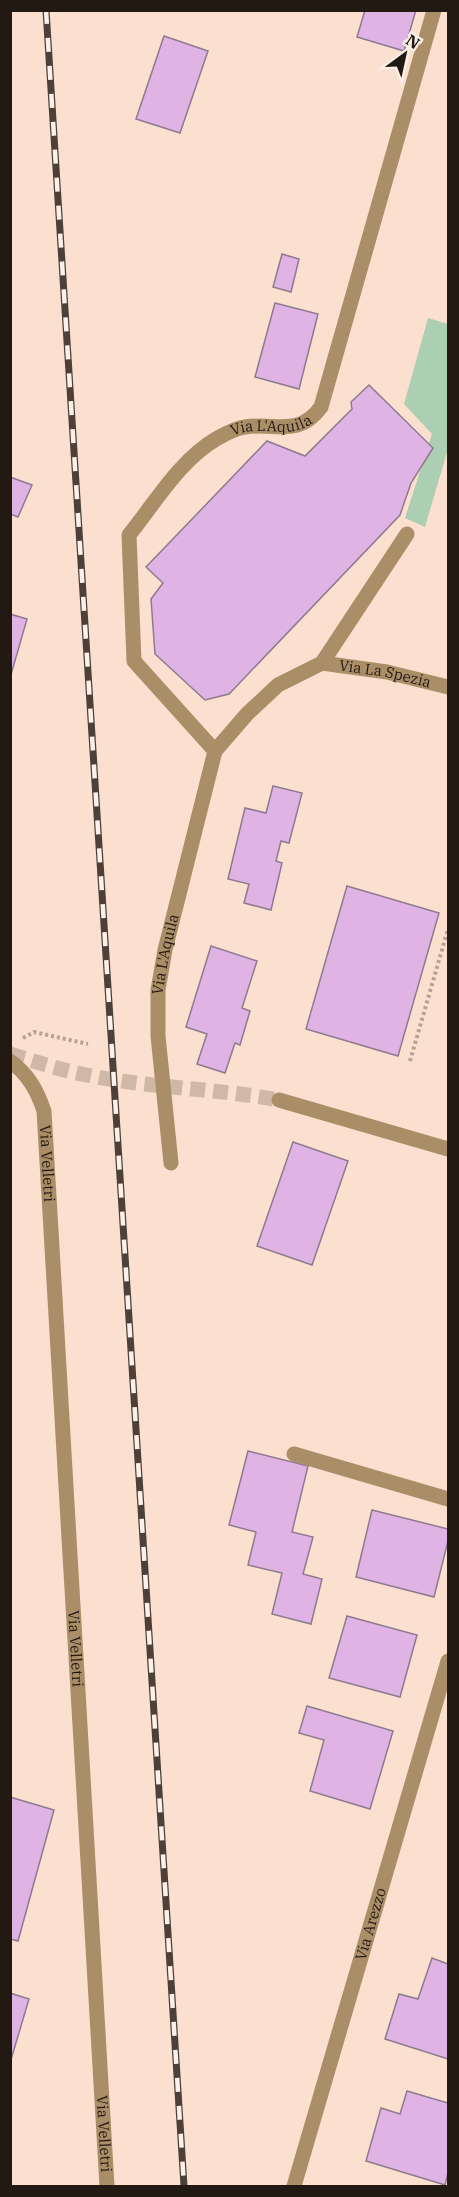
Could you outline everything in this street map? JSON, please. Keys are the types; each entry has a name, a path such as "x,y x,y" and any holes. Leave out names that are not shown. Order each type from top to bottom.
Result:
{"street":[{"name":"Via L'Aquila","path":"215,751 134,662 129,535 187,462 215,440 244,426 282,428 303,424 313,418 321,407 434,10"},
{"path":"322,663 407,534"},
{"name":"Via L'Aquila","path":"171,1163 158,1036 158,990 165,950 215,751 247,714 278,684 322,663"},
{"name":"Via La Spezia","path":"322,663 387,672 448,687"},
{"name":"Via Velletri","path":"10,1061 26,1075 38,1092 44,1111 107,2187"},
{"path":"279,1100 448,1149"},
{"path":"294,1454 448,1499"},
{"name":"Via Arezzo","path":"294,2187 448,1660"}],"path":[{"path":"410,1061 448,929"},
{"path":"34,1032 88,1044"}],"green space":[{"path":"428,318 448,324 448,449 425,527 405,518 432,434 404,404"}],"building":[{"path":"365,10 416,10 404,51 357,37"},
{"path":"164,36 208,51 180,133 136,119"},
{"path":"282,254 299,259 291,292 273,287"},
{"path":"275,303 318,314 299,389 255,377"},
{"path":"369,385 433,448 411,483 400,515 229,694 205,700 155,654 151,599 163,583 146,567 267,441 305,456 352,409 351,402"},
{"path":"10,477 32,485 18,517 10,514"},
{"path":"10,614 27,619 10,678"},
{"path":"273,786 302,793 289,843 281,841 276,861 282,863 271,910 244,903 249,884 228,879 245,808 266,813"},
{"path":"347,886 439,913 398,1056 306,1029"},
{"path":"211,946 257,961 242,1008 250,1011 240,1045 235,1043 225,1073 197,1064 207,1034 186,1027"},
{"path":"293,1142 348,1161 312,1265 257,1246"},
{"path":"248,1451 308,1466 292,1532 313,1537 303,1574 322,1579 311,1624 272,1614 282,1573 248,1565 256,1532 229,1525"},
{"path":"372,1510 448,1529 448,1541 434,1597 356,1577"},
{"path":"347,1616 417,1635 400,1697 329,1678"},
{"path":"307,1706 393,1731 370,1809 310,1791 324,1740 299,1733"},
{"path":"10,1797 54,1810 18,1941 10,1939"},
{"path":"432,1958 448,1964 448,2059 385,2039 399,1994 418,1999"},
{"path":"10,1993 29,1999 10,2063"},
{"path":"407,2091 448,2103 448,2173 445,2185 366,2161 381,2108 400,2114"}],"tunnel":[{"path":"10,1054 64,1070 106,1079 279,1100"}],"railway":[{"path":"46,10 184,2186"}]}
